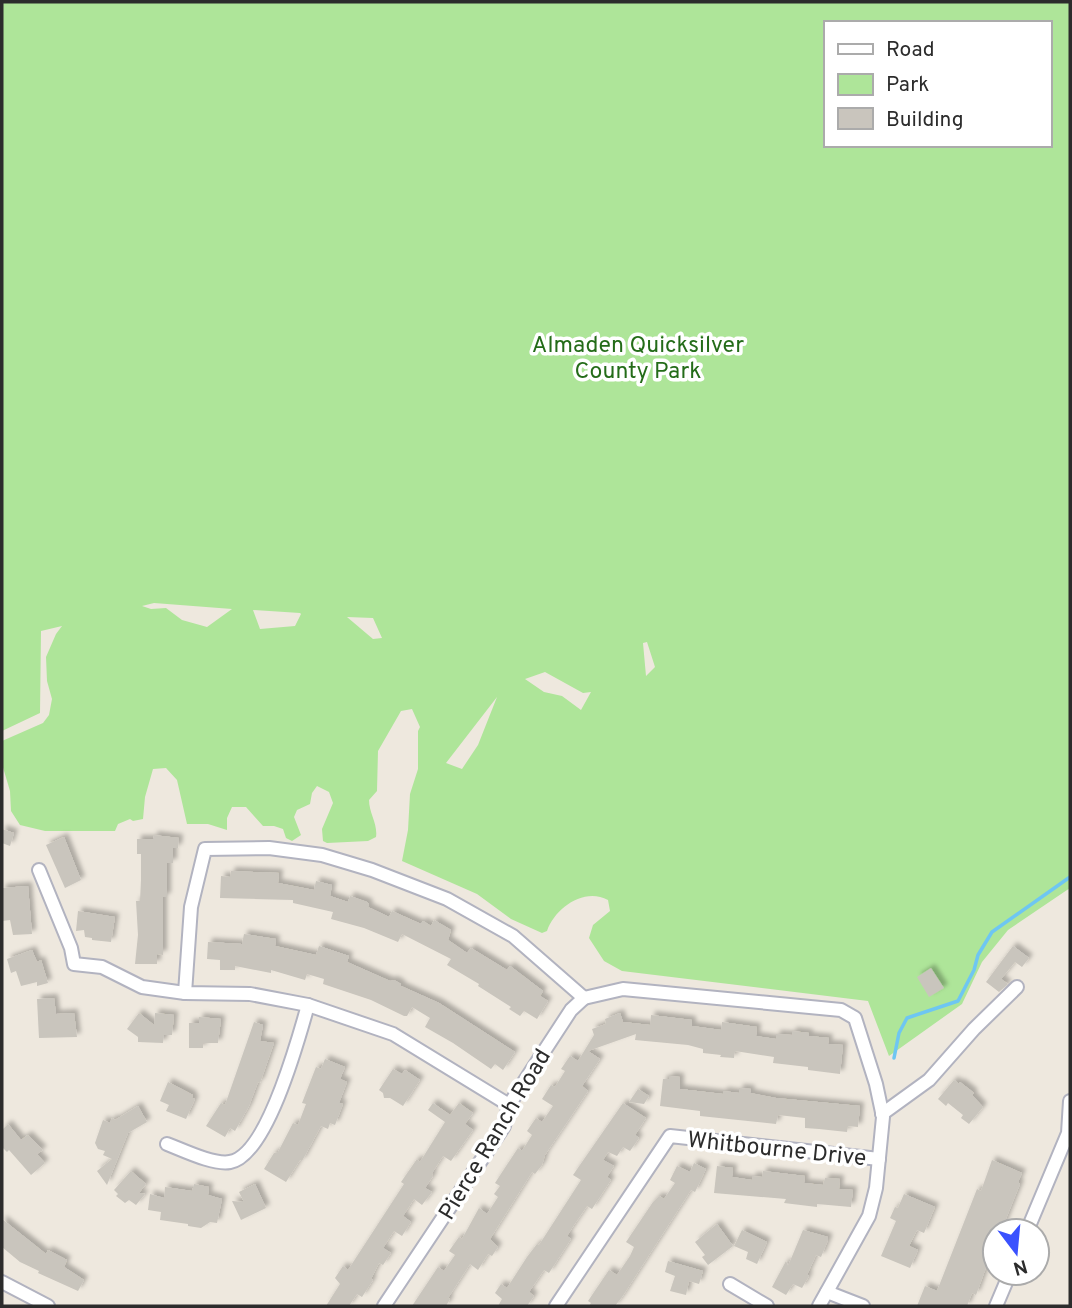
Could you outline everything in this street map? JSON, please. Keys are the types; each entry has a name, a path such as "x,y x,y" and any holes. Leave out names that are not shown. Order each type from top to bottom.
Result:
{"street":[{"path":"185,993 191,907 205,849 269,848 322,855 372,870 447,899 513,936 584,998 623,989 841,1010 855,1017 876,1084 882,1114 879,1159 869,1216 819,1306"},
{"path":"38,870 71,948 74,964 102,967 142,987 185,993 250,994 308,1005 393,1034 509,1105"},
{"path":"882,1114 929,1080 974,1029 1017,987"},
{"name":"Pierce Ranch Road","path":"384,1306 504,1126 509,1105 571,1010 584,998"},
{"path":"167,1144 204,1158 230,1162 245,1154 269,1117 288,1076 308,1005"},
{"path":"1033,1217 1068,1133 1070,1101"},
{"name":"Whitbourne Drive","path":"556,1306 670,1136 879,1159"},
{"path":"2,1282 47,1306"},
{"path":"730,1284 767,1306"},
{"path":"996,1306 1004,1287"},
{"path":"827,1292 863,1306"}],"green space":[{"name":"Almaden Quicksilver County Park","path":"2,2 1070,2 1070,888 1008,930 982,962 962,1004 889,1056 868,1001 622,971 604,961 589,938 593,925 610,911 608,900 589,896 572,902 563,908 547,931 542,933 511,919 477,894 402,861 408,830 410,794 418,769 420,727 412,709 401,711 378,751 377,791 369,800 376,837 368,841 327,843 323,841 322,829 333,803 329,792 317,786 312,793 310,804 297,810 294,817 301,835 292,841 286,838 283,829 263,826 246,807 232,807 227,818 227,830 208,824 187,824 177,780 166,768 153,769 145,797 143,819 130,819 118,824 115,831 45,831 20,825 11,811 10,791 2,764 2,741 43,723 49,715 52,699 47,681 46,657 62,626 41,631 40,713 2,731","holes":["154,603 232,609 207,627 182,620 166,608 151,609 142,606","253,610 301,614 295,626 260,629","347,617 373,618 382,638 373,639","647,642 655,667 646,676 643,643","545,672 583,693 591,692 581,710 562,696 544,692 525,679","497,697 478,745 462,769 446,763"]}],"building":[{"path":"2,829 14,833 10,846 2,843"},
{"path":"153,835 179,838 178,848 173,848 173,863 167,863 167,897 163,897 163,955 157,954 157,964 135,964 138,935 136,901 140,901 141,880 141,854 137,854 137,839 154,839"},
{"path":"64,837 81,880 65,888 46,845"},
{"path":"231,871 279,873 278,883 314,890 316,881 332,885 330,896 348,902 350,896 367,902 368,907 389,917 392,911 431,926 434,920 451,930 448,940 467,953 471,948 507,970 510,966 543,991 540,996 548,1001 537,1019 524,1011 520,1016 478,986 479,984 447,965 451,959 402,934 398,942 364,928 331,919 333,912 293,903 293,900 220,898 221,876 230,877"},
{"path":"28,886 32,934 13,935 10,920 2,921 2,888"},
{"path":"78,911 115,917 111,942 92,940 85,937 84,930 76,931"},
{"path":"244,934 276,939 275,946 316,955 319,946 349,956 347,962 390,981 394,980 401,986 439,1003 515,1052 503,1070 495,1064 491,1069 425,1027 430,1018 412,1007 407,1016 404,1016 371,1000 323,984 324,979 307,974 305,980 271,970 271,973 235,966 235,970 220,970 220,960 207,959 208,942 242,944"},
{"path":"1013,946 1029,958 1022,967 1015,962 1001,979 1008,984 999,992 986,982"},
{"path":"32,950 37,962 41,960 48,983 37,986 37,982 21,986 16,971 11,973 7,959"},
{"path":"931,968 944,988 929,997 917,977"},
{"path":"54,998 56,1014 74,1013 77,1037 39,1038 37,999"},
{"path":"139,1013 154,1025 155,1013 174,1015 172,1035 164,1035 163,1043 138,1042 138,1037 127,1029"},
{"path":"620,1013 623,1022 650,1025 651,1015 692,1020 692,1026 721,1030 722,1022 757,1027 756,1036 776,1039 776,1034 792,1035 792,1031 829,1038 828,1044 843,1045 840,1074 773,1063 774,1057 735,1051 734,1058 720,1057 721,1055 703,1053 703,1049 688,1045 635,1040 636,1034 588,1051 600,1059 582,1086 588,1091 545,1155 542,1165 535,1174 532,1172 490,1239 498,1247 492,1256 488,1254 478,1270 470,1264 448,1298 450,1299 446,1306 412,1306 438,1267 444,1271 455,1255 449,1251 459,1237 462,1239 479,1208 487,1214 498,1197 494,1194 500,1186 495,1183 518,1148 522,1151 532,1135 527,1131 536,1118 542,1122 553,1106 542,1099 551,1085 555,1087 565,1071 561,1069 570,1056 578,1061 594,1035 592,1029 606,1024 605,1019"},
{"path":"199,1017 221,1019 218,1043 203,1043 203,1048 189,1048 189,1023 199,1023"},
{"path":"254,1022 263,1025 260,1041 274,1043 249,1106 235,1131 230,1128 225,1137 206,1126 221,1103 225,1105"},
{"path":"325,1059 345,1067 340,1079 347,1082 339,1103 343,1104 335,1125 330,1123 328,1129 321,1126 302,1161 300,1160 286,1182 264,1169 274,1153 278,1152 293,1123 298,1125 306,1104 302,1103 316,1067 321,1069"},
{"path":"393,1069 402,1074 405,1070 420,1080 403,1106 390,1098 384,1098 379,1090"},
{"path":"669,1076 680,1077 680,1089 723,1094 723,1091 739,1093 739,1088 751,1089 750,1093 776,1098 860,1106 858,1127 848,1126 847,1132 805,1128 805,1118 778,1115 776,1124 700,1116 700,1111 660,1106 663,1079 669,1079"},
{"path":"954,1080 974,1093 972,1095 983,1107 969,1124 961,1118 963,1115 938,1099"},
{"path":"168,1082 193,1095 192,1098 195,1099 186,1119 166,1111 169,1105 160,1101"},
{"path":"638,1089 649,1096 644,1104 629,1102"},
{"path":"433,1103 450,1115 459,1103 473,1113 465,1124 473,1130 451,1161 443,1156 425,1188 432,1192 422,1205 414,1199 403,1216 411,1222 402,1236 394,1231 383,1248 391,1253 383,1265 379,1263 371,1279 373,1280 362,1297 357,1294 349,1306 326,1306 340,1284 335,1278 343,1266 348,1270 404,1184 401,1182 417,1159 420,1162 445,1122 428,1110"},
{"path":"623,1103 646,1118 635,1135 639,1138 630,1151 623,1147 617,1156 608,1152 603,1160 614,1166 607,1177 611,1180 592,1209 587,1206 574,1225 567,1236 571,1239 549,1273 544,1270 529,1292 534,1296 527,1306 498,1306 502,1299 495,1293 501,1284 507,1288 527,1257 537,1244 539,1245 581,1180 573,1175"},
{"path":"138,1106 147,1122 128,1133 107,1185 97,1171 112,1159 103,1155 105,1151 98,1149 95,1143 103,1120 110,1123 112,1118 115,1120"},
{"path":"8,1124 21,1140 28,1135 43,1150 37,1154 45,1163 31,1175 9,1150 7,1152 2,1147 2,1130"},
{"path":"992,1160 1022,1173 1007,1217 981,1217 981,1281 976,1295 972,1293 967,1306 917,1306 925,1286 937,1291 977,1189 981,1191"},
{"path":"694,1163 706,1169 695,1192 691,1190 622,1297 615,1306 589,1306 591,1303 588,1301 609,1270 617,1275 630,1256 634,1247 626,1242 653,1202 659,1196 664,1199 675,1183 670,1180 677,1166 690,1172"},
{"path":"717,1166 733,1168 732,1177 752,1180 752,1176 762,1177 763,1171 805,1176 804,1183 823,1185 825,1178 840,1179 839,1189 853,1190 851,1207 817,1204 817,1207 784,1203 786,1199 714,1193"},
{"path":"131,1171 146,1184 139,1193 145,1194 136,1205 129,1200 125,1203 116,1196 118,1194 114,1190"},
{"path":"194,1184 209,1187 208,1195 222,1199 217,1223 210,1222 201,1228 188,1226 160,1220 161,1212 148,1210 150,1194 164,1198 165,1187 192,1191"},
{"path":"255,1184 266,1208 241,1220 232,1201 244,1202 239,1192"},
{"path":"904,1194 935,1207 924,1233 917,1230 909,1246 918,1250 910,1268 881,1256 896,1221 890,1218"},
{"path":"2,1219 46,1254 48,1250 67,1260 64,1267 84,1280 78,1291 38,1273 39,1271 20,1262 2,1247"},
{"path":"717,1224 733,1246 708,1265 702,1257 705,1255 695,1242"},
{"path":"742,1230 767,1242 757,1264 746,1259 748,1252 734,1246"},
{"path":"803,1230 828,1237 828,1240 821,1257 816,1255 802,1288 793,1284 786,1295 772,1287 786,1261 788,1266"},
{"path":"668,1261 703,1271 699,1284 689,1281 686,1295 670,1291 675,1276 665,1272"}],"waterway":[{"path":"894,1058 899,1033 907,1018 958,1001 974,970 978,955 992,932 1070,877"}]}
